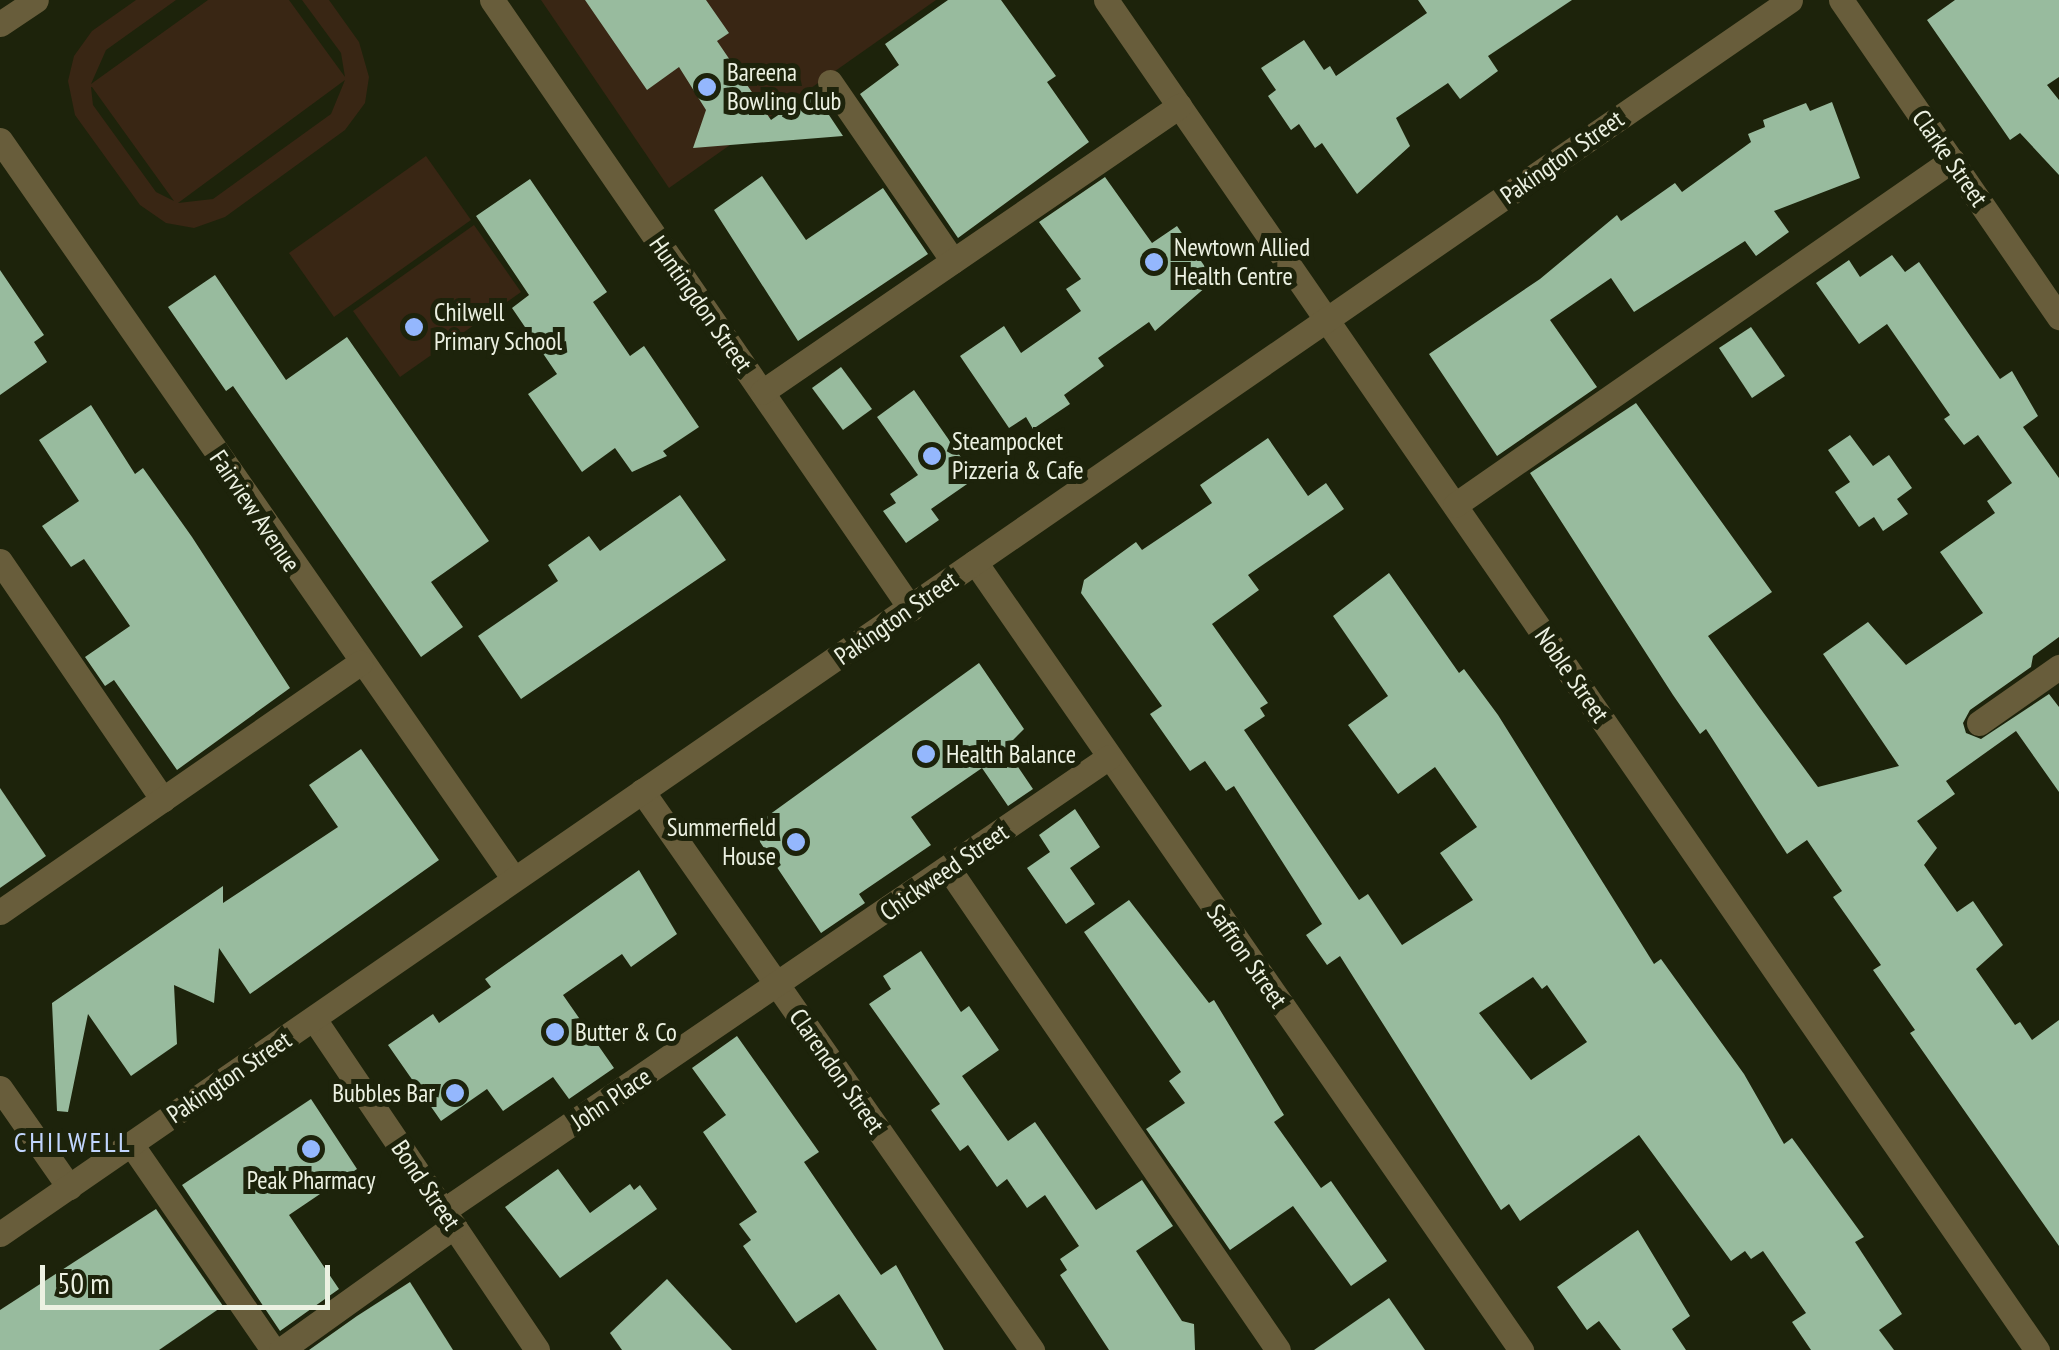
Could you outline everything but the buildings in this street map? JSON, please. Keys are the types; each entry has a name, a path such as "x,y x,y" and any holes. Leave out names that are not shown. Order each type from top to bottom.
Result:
{"street":[{"path":"0,24 36,0"},
{"name":"Huntingdon Street","path":"492,0 910,609"},
{"name":"Noble Street","path":"1106,0 2037,1350"},
{"name":"Clarke Street","path":"1840,0 2059,317"},
{"name":"Pakington Street","path":"0,1234 1785,1"},
{"path":"830,82 952,261"},
{"path":"762,392 1179,106"},
{"name":"Fairview Avenue","path":"0,140 360,663 514,879"},
{"path":"1455,505 1952,160"},
{"path":"0,561 163,800"},
{"name":"Saffron Street","path":"975,562 1521,1350"},
{"path":"0,912 360,663"},
{"path":"1978,723 2059,668"},
{"name":"Chickweed Street","path":"780,988 1109,757"},
{"name":"Clarendon Street","path":"642,792 1032,1350"},
{"path":"948,868 1278,1350"},
{"name":"John Place","path":"282,1350 448,1219 780,988"},
{"name":"Bond Street","path":"314,1019 538,1350"},
{"path":"0,1088 68,1187"},
{"path":"131,1144 273,1350"}],"shaded area":[{"path":"136,0 176,0 106,50 91,84 208,0 289,0 345,77 341,53 302,0 329,0 359,42 369,77 365,103 345,130 225,217 194,228 166,223 140,205 75,115 68,81 74,56 92,31","holes":["345,80 331,114 213,199 178,203","92,87 174,201 156,192 93,105"]},
{"name":"Bareena Bowling Club","path":"541,0 936,0 669,188"},
{"path":"426,156 471,220 334,317 289,253"},
{"path":"474,225 521,292 400,377 353,311"}],"place":[{"name":"Bareena Bowling Club","path":"707,87"},
{"name":"Newtown Allied Health Centre","path":"1154,262"},
{"name":"Chilwell Primary School","path":"414,327"},
{"name":"Steampocket Pizzeria & Cafe","path":"932,456"},
{"name":"Health Balance","path":"926,754"},
{"name":"Summerfield House","path":"796,842"},
{"name":"Butter & Co","path":"555,1032"},
{"name":"Bubbles Bar","path":"455,1093"},
{"name":"Peak Pharmacy","path":"311,1149"}],"district":[{"name":"CHILWELL","path":"73,1142"}]}
